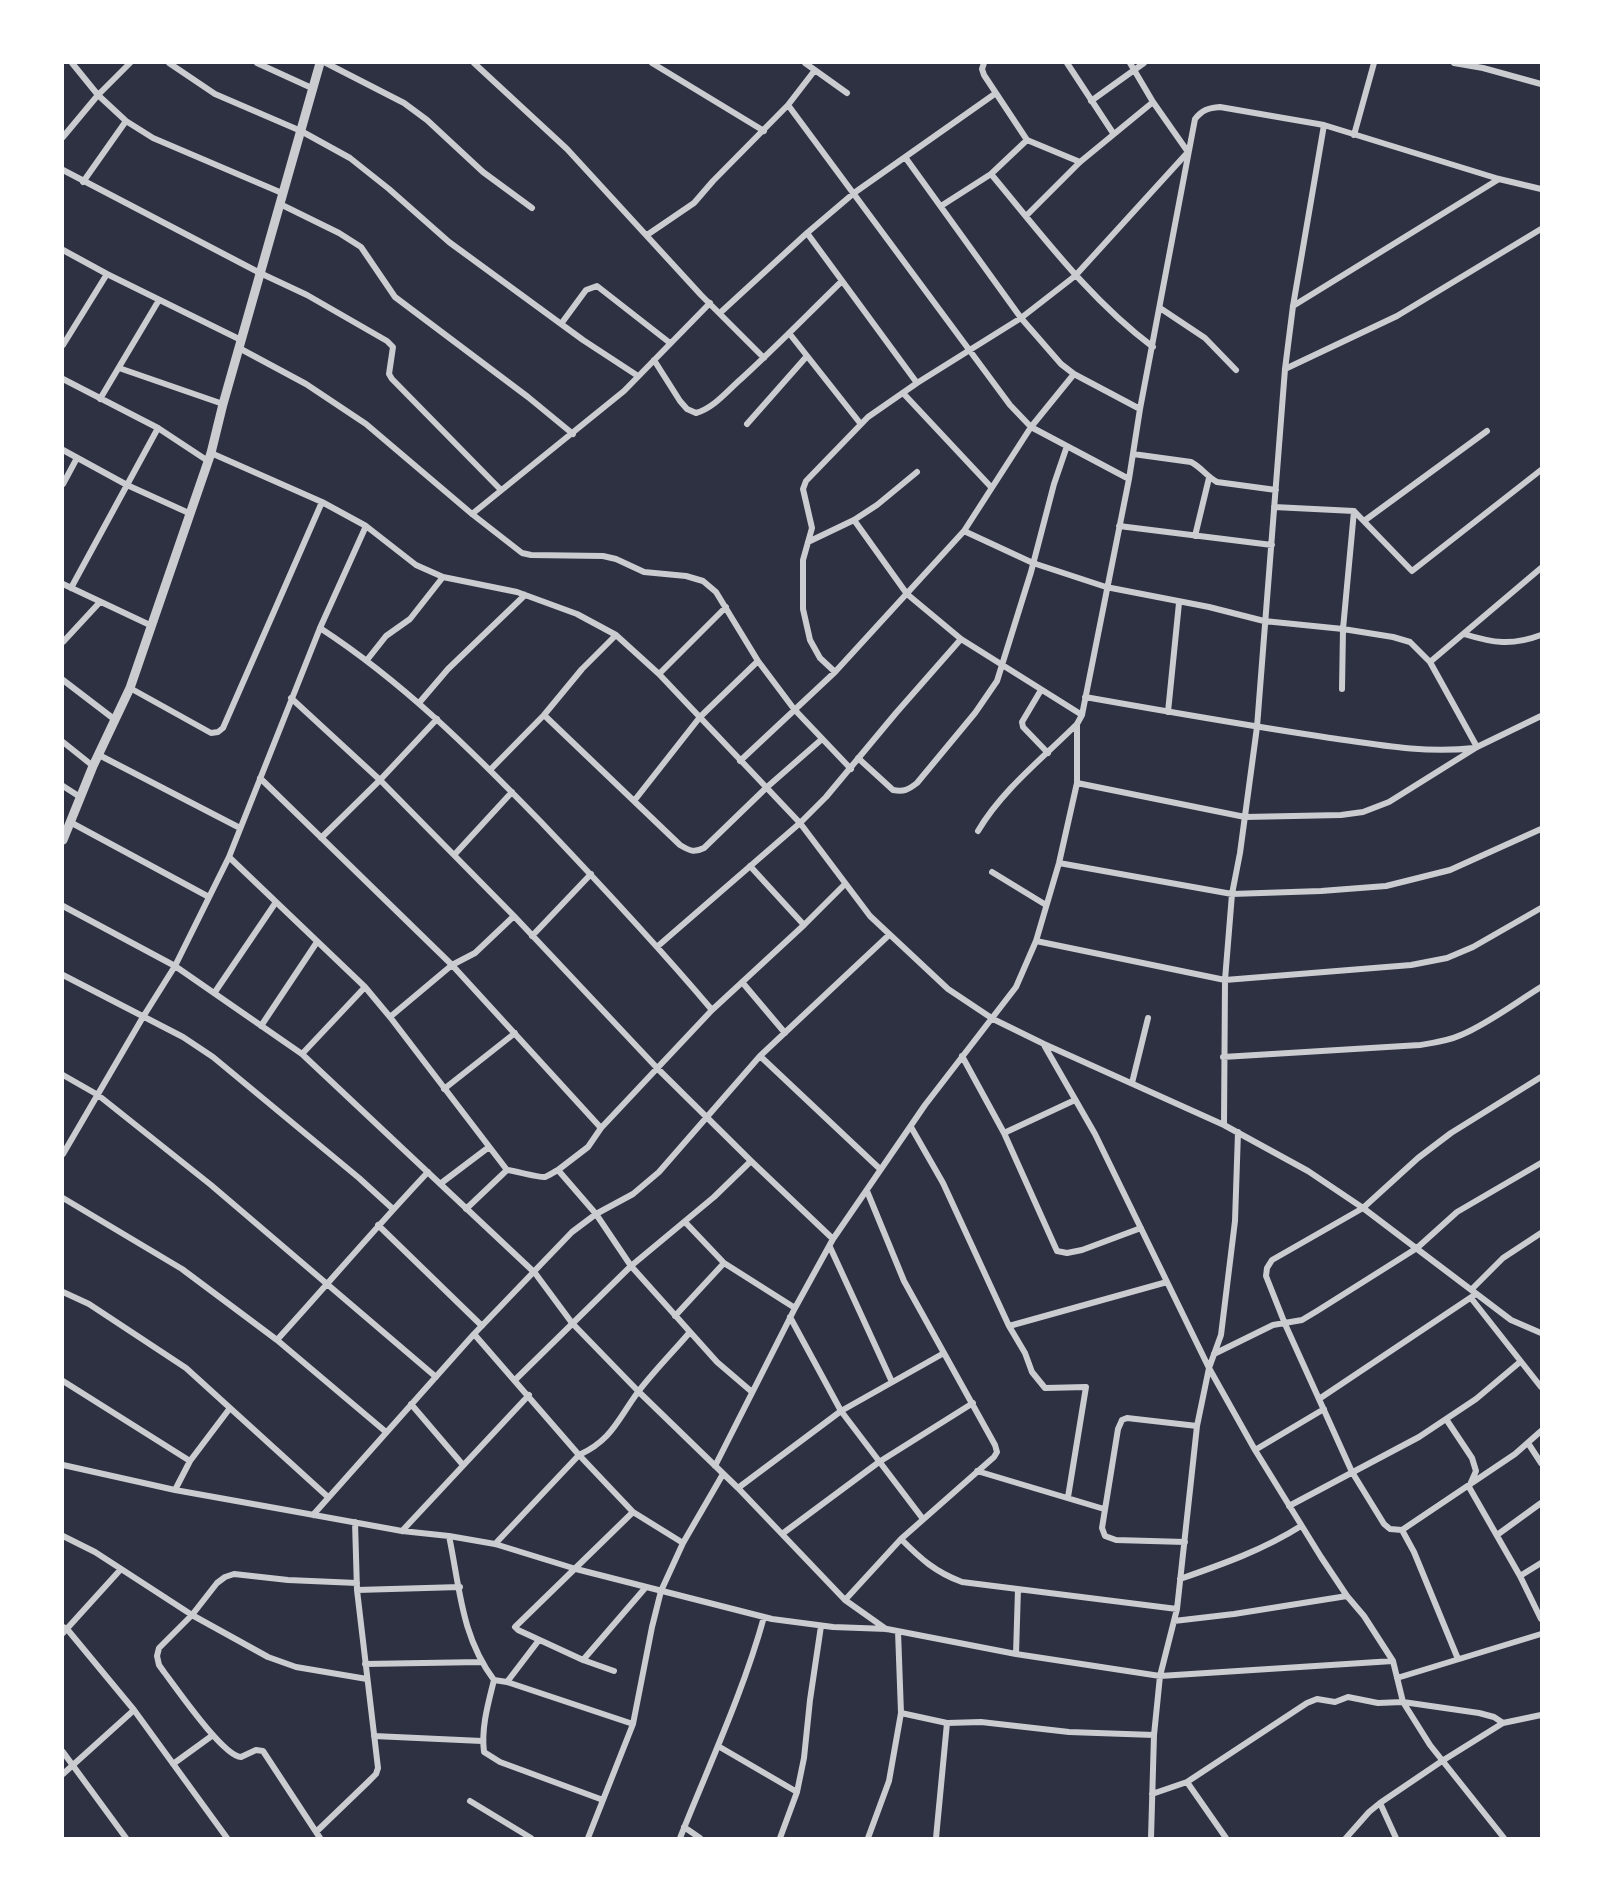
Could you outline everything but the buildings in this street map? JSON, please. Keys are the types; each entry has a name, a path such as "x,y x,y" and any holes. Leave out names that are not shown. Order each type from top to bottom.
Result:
{"street":[{"path":"72,63 98,95 126,121 153,138 282,194"},
{"path":"63,137 98,95 130,63"},
{"path":"169,63 215,94 301,131 350,158 390,189 437,233 561,324 638,376"},
{"path":"257,63 314,90"},
{"path":"63,840 114,718 130,688 210,457 320,63"},
{"path":"326,63 405,103 427,120 483,172 532,208"},
{"path":"474,63 567,149 764,358"},
{"path":"652,63 764,131"},
{"path":"805,63 847,93"},
{"path":"984,63 982,69 984,75 1027,140 1080,162"},
{"path":"1067,63 1113,133"},
{"path":"1130,63 1153,102 1188,152"},
{"path":"1091,101 1144,63"},
{"path":"1354,135 1374,63"},
{"path":"1454,63 1484,65 1541,84"},
{"path":"647,235 702,195 788,105 815,70"},
{"path":"721,312 807,233 854,194 996,93"},
{"path":"1026,216 1080,162 1153,102"},
{"path":"788,105 1010,405 1031,427 1129,479"},
{"path":"978,831 984,820 1077,724 1082,715 1129,479 1188,152 1195,119 1200,113 1208,108 1220,107 1324,125 1498,179 1541,189"},
{"path":"83,182 126,121"},
{"path":"1224,1125 1225,981 1232,894 1257,727 1285,369 1293,306 1324,125"},
{"path":"940,206 991,174 1027,140"},
{"path":"835,672 820,658 810,640 803,609 803,560 812,528 804,486 806,481 860,423 917,383 1021,318 1075,276 1188,152"},
{"path":"905,157 1021,318 1062,364 1074,374 1140,409"},
{"path":"63,170 260,273 307,295 391,344 392,354 388,374 501,490"},
{"path":"991,174 1075,276 1126,327 1153,347"},
{"path":"1293,306 1498,179"},
{"path":"280,204 361,247 395,297 528,397 573,434"},
{"path":"1285,369 1397,316 1541,230"},
{"path":"807,233 917,383"},
{"path":"63,250 240,344 306,384 366,424 472,514 522,553 603,556 616,559 644,572 686,576 703,581 716,592 758,661 794,709 851,770"},
{"path":"63,345 107,274"},
{"path":"654,360 687,410 696,413 715,403 842,281"},
{"path":"561,324 586,290 597,286 670,344"},
{"path":"100,399 159,300"},
{"path":"472,514 624,391 710,303"},
{"path":"1160,308 1205,338 1236,370"},
{"path":"789,333 860,423"},
{"path":"747,424 807,357"},
{"path":"119,368 223,404"},
{"path":"740,761 835,672 964,531 1031,427 1074,374"},
{"path":"63,379 210,457 322,502 366,526 416,565 442,577 525,595 577,614 616,635 659,674 800,823 870,916 948,988 993,1019 1224,1125 1308,1171 1417,1248 1473,1294 1511,1320 1541,1333"},
{"path":"903,393 991,487"},
{"path":"71,588 158,428"},
{"path":"1364,521 1487,431"},
{"path":"858,758 893,790 900,792 908,790 917,783 975,713 997,681 1067,446"},
{"path":"63,450 127,485 191,514"},
{"path":"1132,454 1191,462 1199,466 1209,478 1216,482 1276,490"},
{"path":"63,484 77,458"},
{"path":"1274,507 1354,511 1412,571 1541,470"},
{"path":"808,542 854,520 877,505 916,472"},
{"path":"1195,536 1209,478"},
{"path":"130,688 211,733 223,728 322,502"},
{"path":"1342,689 1343,629 1354,511"},
{"path":"854,520 907,594 961,639 1082,715"},
{"path":"63,1154 142,1017 175,966 229,857 291,698 366,526"},
{"path":"1119,526 1272,545"},
{"path":"964,531 1033,563 1106,587 1264,621 1343,629 1410,642 1430,663 1477,747"},
{"path":"1430,663 1541,568"},
{"path":"367,660 386,636 410,619 442,577"},
{"path":"63,584 152,626"},
{"path":"419,703 448,669 525,595"},
{"path":"63,642 100,602"},
{"path":"1168,712 1179,603"},
{"path":"659,674 726,607"},
{"path":"320,628 367,660 419,703 490,770 658,946 712,1010"},
{"path":"1464,634 1500,643 1524,642 1541,635"},
{"path":"490,770 544,715 582,669 616,635"},
{"path":"658,946 800,823 851,770 858,758 961,639"},
{"path":"634,801 700,717 758,661"},
{"path":"63,680 114,718"},
{"path":"1041,690 1022,722 1023,727 1048,753"},
{"path":"1084,697 1257,727 1417,749 1449,751 1477,747"},
{"path":"291,698 380,780 455,854 658,1069 833,1239"},
{"path":"544,715 681,845 696,852 705,848 766,788 822,739"},
{"path":"1077,783 1245,817 1363,812 1389,802 1477,747 1541,716"},
{"path":"321,838 437,719"},
{"path":"715,1466 790,1317 833,1239 925,1105 1016,987 1036,941 1059,863 1077,783 1077,724"},
{"path":"63,742 93,766"},
{"path":"99,755 240,828"},
{"path":"260,778 452,965 602,1128"},
{"path":"63,786 80,797"},
{"path":"455,854 512,792"},
{"path":"70,822 209,897"},
{"path":"1059,863 1232,894 1386,886 1450,870 1541,829"},
{"path":"229,857 364,987 390,1017 507,1170"},
{"path":"750,866 804,925"},
{"path":"992,872 1046,905"},
{"path":"532,936 591,874"},
{"path":"466,1209 507,1170 544,1177 558,1170 588,1147 602,1128 712,1010 804,925 844,884"},
{"path":"215,992 276,902"},
{"path":"63,906 175,966 302,1054 535,1273 572,1323 738,1488 845,1600 887,1629"},
{"path":"1036,941 1225,981 1411,965 1448,958 1473,948 1541,908"},
{"path":"390,1017 452,965 475,952 514,916"},
{"path":"313,1515 474,1334 572,1232 596,1214 633,1194 652,1178 760,1056 889,935"},
{"path":"261,1026 317,942"},
{"path":"63,975 183,1037 213,1057 393,1209"},
{"path":"742,982 785,1033"},
{"path":"302,1054 364,987"},
{"path":"1223,1057 1420,1045 1441,1041 1460,1035 1489,1020 1541,987"},
{"path":"1132,1083 1148,1018"},
{"path":"444,1089 515,1033"},
{"path":"1044,1044 1141,1228 1209,1368 1255,1450 1301,1527 1393,1660 1402,1702 1442,1761 1504,1838"},
{"path":"760,1056 880,1169"},
{"path":"962,1056 1004,1133 1057,1251 1067,1253 1082,1250 1141,1228"},
{"path":"63,1075 98,1095 211,1185 436,1377"},
{"path":"1541,1077 1451,1133 1418,1158 1363,1208 1272,1260 1267,1268 1266,1276 1285,1324 1352,1472 1384,1524 1390,1529 1402,1530 1468,1487 1541,1431"},
{"path":"1004,1133 1075,1100"},
{"path":"911,1127 942,1183 1009,1326 1025,1353 1032,1372 1042,1385 1051,1389 1086,1387 1068,1497"},
{"path":"1151,1838 1154,1735 1160,1676 1177,1609 1197,1426 1209,1368 1221,1335 1235,1221 1238,1132"},
{"path":"440,1184 489,1147"},
{"path":"514,1380 631,1266 685,1222 751,1161"},
{"path":"1214,1354 1273,1325 1302,1320 1417,1248 1457,1212 1541,1163"},
{"path":"558,1170 596,1214 631,1266 717,1362 752,1392"},
{"path":"277,1340 328,1285 378,1224 428,1172"},
{"path":"845,1600 901,1539 997,1452 973,1403 904,1281 867,1191"},
{"path":"63,1198 182,1269 277,1340 386,1432"},
{"path":"685,1222 724,1263 795,1308"},
{"path":"378,1224 482,1326"},
{"path":"1319,1399 1473,1294 1503,1258 1541,1233"},
{"path":"830,1247 892,1382"},
{"path":"675,1316 724,1263"},
{"path":"1009,1326 1167,1282"},
{"path":"63,1292 89,1304 186,1368 328,1497"},
{"path":"1473,1294 1520,1362 1541,1387"},
{"path":"790,1317 841,1411 923,1519"},
{"path":"495,1544 579,1455 595,1448 605,1438 639,1392 690,1332"},
{"path":"474,1334 579,1455 633,1512 683,1543"},
{"path":"738,1488 841,1411 944,1353"},
{"path":"1289,1506 1419,1437 1476,1399 1520,1362"},
{"path":"63,1381 190,1461"},
{"path":"402,1531 529,1395"},
{"path":"782,1534 879,1462 973,1403"},
{"path":"411,1404 463,1465"},
{"path":"175,1490 190,1461 230,1408"},
{"path":"1255,1450 1324,1409"},
{"path":"1185,1542 1109,1539 1102,1533 1102,1528 1118,1429 1122,1420 1127,1418 1197,1426"},
{"path":"1446,1419 1472,1458 1476,1471 1468,1487"},
{"path":"1528,1443 1541,1463"},
{"path":"63,1465 175,1490 402,1531 495,1544 576,1569 764,1617 821,1626 887,1629 1016,1654 1160,1676 1393,1660"},
{"path":"977,1471 1104,1509"},
{"path":"588,1838 633,1724 651,1627 661,1591 683,1543 723,1474"},
{"path":"1468,1487 1520,1576 1541,1619"},
{"path":"1497,1535 1541,1503"},
{"path":"614,1671 582,1660 539,1640 518,1630 516,1625 633,1512"},
{"path":"355,1522 357,1586 378,1761 376,1774 318,1835 263,1751 256,1749 237,1757 213,1735 159,1665 157,1656 159,1647 192,1615 217,1583 234,1574 357,1586 460,1587"},
{"path":"1180,1579 1250,1554 1273,1544 1301,1527"},
{"path":"1402,1530 1414,1552 1458,1659"},
{"path":"63,1536 95,1552 192,1615 268,1657 296,1667 367,1679"},
{"path":"449,1536 470,1636 481,1662 494,1680 507,1682 633,1724"},
{"path":"901,1539 922,1560 941,1574 962,1582 1177,1609"},
{"path":"1520,1576 1541,1563"},
{"path":"121,1569 64,1630 134,1710 226,1838"},
{"path":"582,1660 645,1587"},
{"path":"1016,1654 1018,1589"},
{"path":"1174,1622 1347,1596"},
{"path":"680,1838 753,1654 764,1617"},
{"path":"780,1838 797,1792 804,1758 821,1626"},
{"path":"868,1838 889,1781 901,1713 898,1631"},
{"path":"1397,1678 1541,1634"},
{"path":"507,1682 539,1640"},
{"path":"365,1664 481,1662"},
{"path":"494,1680 485,1717 484,1752 490,1757 603,1800"},
{"path":"1152,1794 1186,1782 1307,1703 1317,1699 1335,1702 1348,1697 1378,1703 1402,1702 1479,1713 1494,1717 1503,1723"},
{"path":"63,1774 134,1710"},
{"path":"901,1713 947,1723 981,1722 1069,1732 1154,1735"},
{"path":"1346,1838 1380,1803 1442,1761 1503,1723 1541,1716"},
{"path":"936,1838 947,1723"},
{"path":"173,1764 213,1735"},
{"path":"375,1736 483,1741"},
{"path":"718,1746 797,1792"},
{"path":"63,1752 126,1838"},
{"path":"1186,1782 1226,1838"},
{"path":"470,1801 531,1838"},
{"path":"1380,1803 1396,1838"},
{"path":"684,1827 700,1838"}]}
